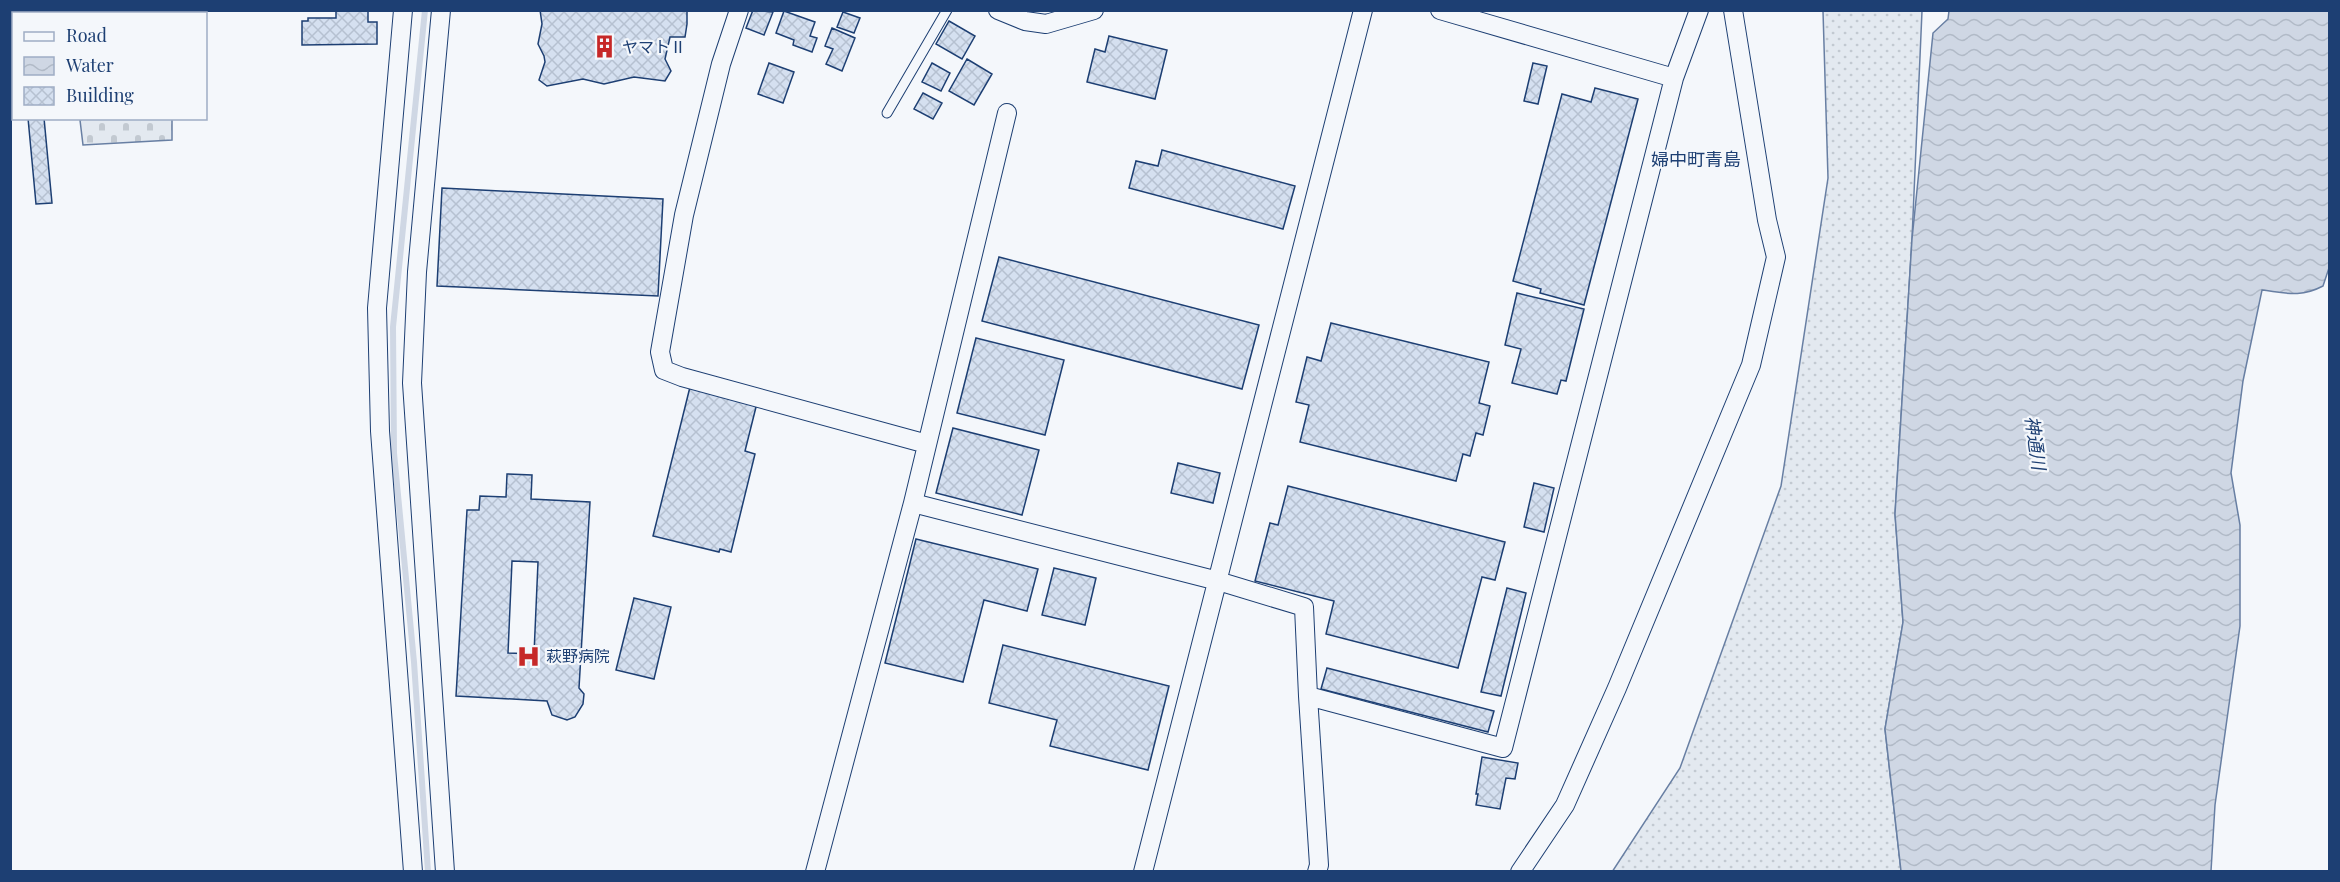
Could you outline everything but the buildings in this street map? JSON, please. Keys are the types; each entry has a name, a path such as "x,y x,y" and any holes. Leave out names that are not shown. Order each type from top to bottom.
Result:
{"street":[{"path":"403,10 377,308 380,431 413,872"},
{"path":"441,10 417,272 412,383 445,872"},
{"path":"739,10 721,64 684,215 660,352 664,370 682,377 927,444"},
{"path":"998,10 1024,21 1046,24 1094,10"},
{"path":"1143,872 1363,10"},
{"path":"1440,10 1674,78"},
{"path":"1308,696 1503,748 1674,78 1699,10"},
{"path":"1521,872 1565,805 1617,688 1751,365 1776,257 1767,220 1733,10"},
{"path":"815,872 913,503 1007,114"},
{"path":"913,503 1218,580 1304,607 1320,865 1317,872"}],"lane":[{"path":"887,113 947,10"}],"green space":[{"path":"176,10 176,12 44,11"},
{"path":"1823,11 1922,11 1912,239 1895,514 1903,622 1885,729 1901,871 1612,872 1680,768 1781,486 1828,178"},
{"path":"80,120 172,120 172,140 83,145"}],"water":[{"name":"神通川","path":"1949,11 2329,11 2329,268 2323,286 2315,290 2293,294 2262,290 2243,381 2231,473 2240,525 2240,626 2215,805 2211,871 1901,871 1885,729 1903,622 1895,514 1912,239 1933,33 1948,19"}],"waterway":[{"path":"425,10 393,327 394,453 414,662 428,872"}],"place":[{"name":"ヤマトⅡ","path":"604,47"},
{"name":"萩野病院","path":"528,656"}],"district":[{"name":"婦中町青島","path":"1696,160"}]}
